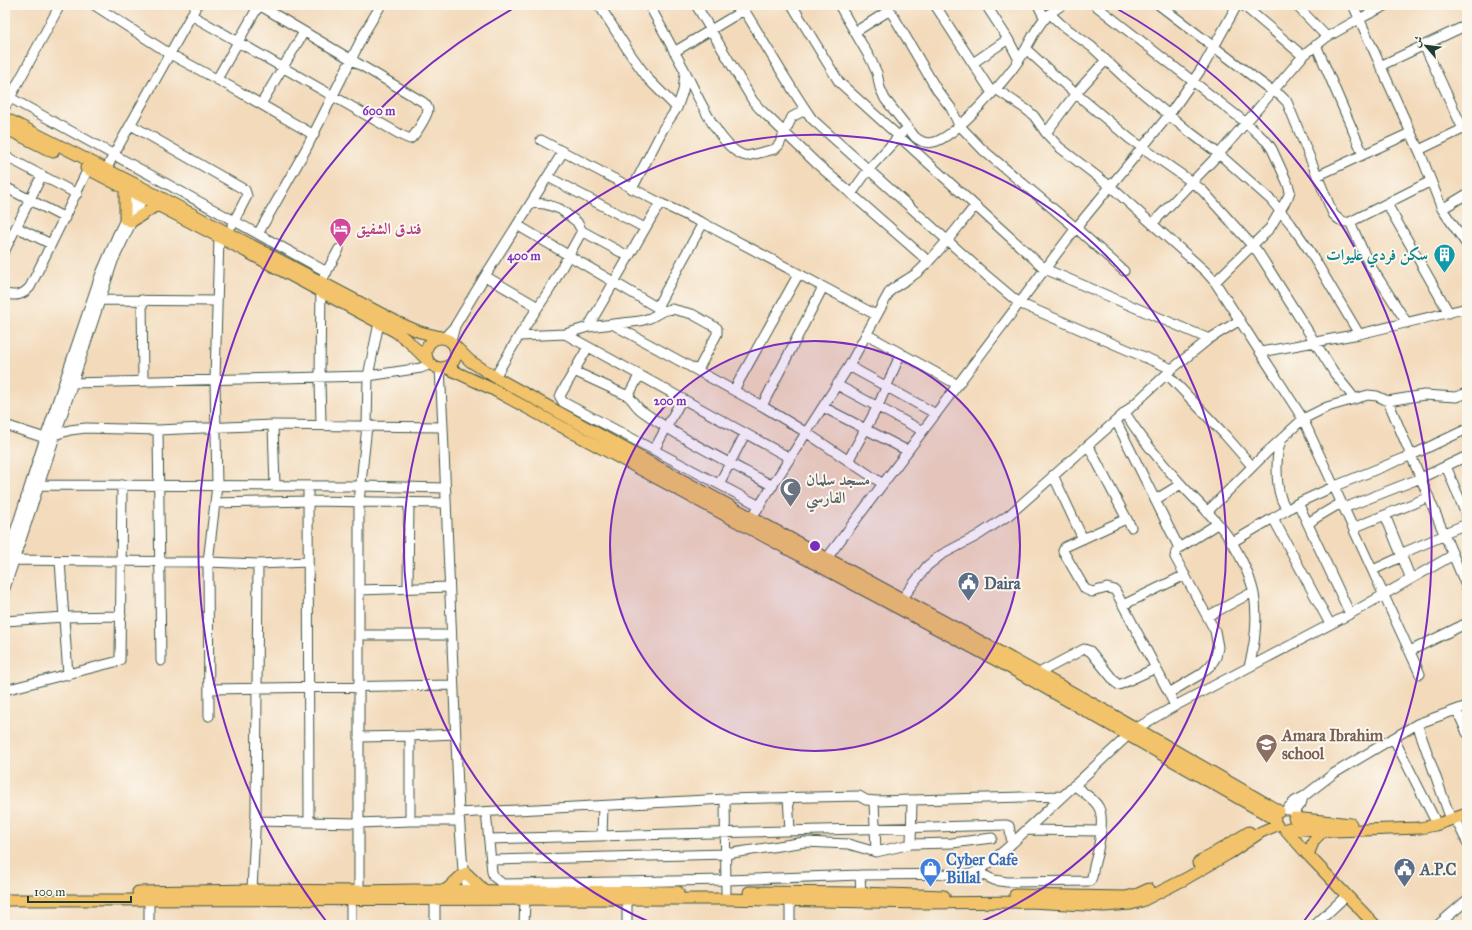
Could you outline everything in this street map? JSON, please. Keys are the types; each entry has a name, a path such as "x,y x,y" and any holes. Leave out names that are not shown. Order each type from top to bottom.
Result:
{"main road":[{"path":"5,118 106,170 142,193 321,287 420,332 447,340 470,361 495,377 603,437 750,522 827,558 1005,665 1132,732 1284,819 1324,830 1334,831 1372,831 1420,828 1435,825 1467,807"},
{"path":"5,128 125,189 142,193 157,206 223,235"},
{"path":"125,189 128,220 157,206"},
{"path":"321,287 396,332 436,365 492,389 750,522 1115,716 1132,732"},
{"path":"436,365 426,355 428,345 431,341 447,340"},
{"path":"436,365 454,361 456,350 447,340"},
{"path":"5,900 149,896 252,890 446,890 463,895 525,900 724,899 922,903 1030,902 1092,906 1121,905 1142,901 1199,867 1262,824 1284,819 1354,824 1418,822 1434,818 1467,814"},
{"path":"1284,819 1308,855 1375,925"},
{"path":"1308,855 1314,840 1324,830"},
{"path":"5,892 253,899 435,900 502,887 959,896 1030,895 1125,897 1138,894 1199,867"},
{"path":"446,890 463,873 485,890"}],"street":[{"path":"5,107 7,96 60,5"},
{"path":"94,5 170,54 314,134"},
{"path":"106,170 197,5"},
{"path":"191,15 238,42 333,97 410,139 414,136 428,108 422,102 259,5 238,42 217,79"},
{"path":"258,234 314,134 366,30 381,5"},
{"path":"649,5 708,116 729,145 742,155 747,156 775,149 785,134 792,117 805,110"},
{"path":"696,5 753,101 785,134 928,261"},
{"path":"839,5 870,58 885,99 919,141 928,143 936,142 945,137 994,91 1019,60 1047,16 1062,5"},
{"path":"935,5 973,63 994,91 1027,110 1034,116 1046,133 1074,159 1111,187 1206,272 1215,282 1303,419 1420,674"},
{"path":"986,5 1008,39 1019,60"},
{"path":"1038,5 1047,16 1092,47 1127,80 1187,130 1219,154 1271,200 1309,250 1359,334"},
{"path":"1095,5 1245,122 1267,142 1272,149 1287,182 1290,192 1270,228 1215,282"},
{"path":"1159,5 1272,91 1280,95 1287,102 1333,214 1341,221 1350,222 1431,182"},
{"path":"827,558 1076,228 1111,187 1169,114 1192,82 1214,47 1237,5"},
{"path":"1243,5 1304,56"},
{"path":"1296,5 1328,37"},
{"path":"1353,5 1419,150 1442,209 1467,245"},
{"path":"1152,224 1219,154 1245,122 1304,56 1328,37 1387,5"},
{"path":"602,6 631,55 649,80 677,108"},
{"path":"795,6 839,82 1045,269 1209,339"},
{"path":"674,52 712,30 743,7 791,90 812,119 1019,303 1170,371 1252,466"},
{"path":"855,32 889,7 937,90 951,108 959,125 983,150 1076,228 1124,272"},
{"path":"1380,66 1467,25"},
{"path":"262,104 304,32"},
{"path":"973,63 1008,39"},
{"path":"1316,45 1363,154"},
{"path":"1419,150 1465,128 1424,45"},
{"path":"1026,49 1130,139 1192,182 1217,206 1253,246 1316,342 1335,374 1355,399"},
{"path":"1046,133 1076,93 1106,60"},
{"path":"632,189 663,129 677,108 683,91 685,72"},
{"path":"7,96 327,272"},
{"path":"131,125 245,190 247,196 234,222 223,235 217,301 215,380 217,486 208,562 209,716"},
{"path":"851,194 869,169 907,128"},
{"path":"1317,176 1410,133"},
{"path":"541,140 660,204 703,223 876,316"},
{"path":"447,340 485,276 563,152"},
{"path":"5,156 77,194"},
{"path":"5,294 18,296 30,287 88,169"},
{"path":"6,245 42,175"},
{"path":"548,177 645,228"},
{"path":"5,187 65,218"},
{"path":"5,588 7,561 45,438 100,276 108,255 142,193"},
{"path":"1442,209 1467,194"},
{"path":"531,202 545,204 560,209 577,222 582,231 628,256"},
{"path":"588,327 628,256 660,204"},
{"path":"1386,204 1448,313"},
{"path":"750,522 849,366 890,291 896,285 917,272 928,261 975,206"},
{"path":"7,561 39,485 128,220"},
{"path":"1350,222 1368,262 1406,323"},
{"path":"519,336 565,334 588,327 614,325 650,318 660,309 703,223"},
{"path":"517,226 660,309 672,309 692,314 717,328 718,334 698,370"},
{"path":"16,227 51,244"},
{"path":"495,377 582,231"},
{"path":"321,426 321,287 339,249"},
{"path":"734,390 798,275"},
{"path":"485,276 538,307"},
{"path":"762,406 823,288"},
{"path":"100,300 217,301"},
{"path":"142,300 143,381"},
{"path":"1261,352 1359,334 1467,308"},
{"path":"900,603 926,566 940,555 994,525 1024,502 1125,413 1170,371 1209,339 1240,320"},
{"path":"359,891 359,502 367,426 368,376 379,323"},
{"path":"614,325 762,406 807,433 883,484"},
{"path":"565,334 682,400 790,458"},
{"path":"866,334 958,385"},
{"path":"588,347 561,394 562,400 608,426 760,506"},
{"path":"848,461 878,406 900,353"},
{"path":"72,383 368,376 436,365 443,427 463,895"},
{"path":"849,366 936,414"},
{"path":"574,371 628,396 640,410 666,427 772,486"},
{"path":"628,396 639,376"},
{"path":"837,385 923,431"},
{"path":"1207,512 1252,466 1303,419 1327,407 1342,401 1368,395 1376,396 1388,401 1424,395 1456,397 1467,393"},
{"path":"654,450 682,400"},
{"path":"1388,401 1467,588"},
{"path":"824,407 908,451"},
{"path":"1125,413 1138,433 1180,484 1225,532 1243,563 1253,592 1255,604 1254,649 1249,667"},
{"path":"1116,421 1179,548"},
{"path":"5,425 45,438 70,430 86,428 158,430 273,425 443,427"},
{"path":"273,425 275,486"},
{"path":"603,437 608,426"},
{"path":"1231,543 1298,503 1334,486 1412,455 1467,429"},
{"path":"158,430 161,661"},
{"path":"719,484 745,434"},
{"path":"1283,438 1279,446 1278,454 1278,481 1281,498 1287,510"},
{"path":"1088,445 1131,528"},
{"path":"1344,508 1421,478 1467,456"},
{"path":"1446,466 1467,517"},
{"path":"1053,475 1083,539"},
{"path":"1155,500 1180,484"},
{"path":"39,485 361,486 445,488"},
{"path":"5,690 68,675 120,660 122,486"},
{"path":"308,486 309,821"},
{"path":"1354,528 1429,497"},
{"path":"215,503 308,501 446,503"},
{"path":"408,588 409,502"},
{"path":"1298,503 1350,614"},
{"path":"1308,524 1341,503 1344,508"},
{"path":"1385,515 1411,578"},
{"path":"1273,518 1330,624"},
{"path":"1126,519 1065,547 1062,550 1085,589 1092,592 1107,588 1115,590 1175,706"},
{"path":"1169,693 1201,674 1211,665 1216,657 1218,638 1216,631 1175,557 1179,548 1218,524"},
{"path":"1373,570 1401,557 1405,552 1467,524"},
{"path":"486,812 494,877 502,887 860,875 971,874 977,872 1012,843 1132,732 1175,706 1350,614 1453,554"},
{"path":"7,561 60,560 258,564 308,562"},
{"path":"60,560 68,675"},
{"path":"252,890 258,688 258,564"},
{"path":"1123,605 1185,575"},
{"path":"359,590 449,587"},
{"path":"1208,616 1253,592"},
{"path":"5,621 64,617 121,616"},
{"path":"1410,651 1467,623"},
{"path":"359,635 451,635"},
{"path":"1037,674 1084,650 1090,651 1119,685 1156,668"},
{"path":"209,689 453,685"},
{"path":"1284,819 1301,804 1303,797 1333,774 1417,724 1467,706"},
{"path":"1457,710 1466,728"},
{"path":"1417,724 1452,816 1467,842"},
{"path":"358,737 455,734"},
{"path":"410,736 410,821"},
{"path":"1394,739 1434,818"},
{"path":"977,872 994,880 1007,882 1087,881 1091,879 1097,859 1101,831 1101,812 1096,803 1074,785"},
{"path":"255,821 359,823 410,821 459,817 486,812 725,799 860,796 866,800 874,801 1062,796"},
{"path":"788,798 790,830"},
{"path":"725,799 726,892"},
{"path":"911,844 912,800"},
{"path":"874,801 876,852"},
{"path":"602,836 603,806"},
{"path":"489,839 1006,825 1009,826 1012,843"},
{"path":"1026,830 1101,831"},
{"path":"491,860 726,854 805,842 848,844 876,852 911,844 952,843 992,838"},
{"path":"860,875 861,893"},
{"path":"149,896 149,925"},
{"path":"1315,925 1346,896"},
{"path":"351,900 351,925"},
{"path":"435,900 435,925"},
{"path":"524,925 525,900"},
{"path":"627,900 627,925"},
{"path":"790,900 790,925"},
{"path":"1438,925 1467,900"}],"place":[{"name":"فندق الشفيق","path":"341,248"},
{"name":"سكن فردي عليوات","path":"1444,274"},
{"name":"مسجد سلمان الفارسي","path":"791,508"},
{"name":"Daira","path":"969,602"},
{"name":"Amara Ibrahim school","path":"1267,764"},
{"name":"Cyber Cafe Billal","path":"931,888"},
{"name":"A.P.C","path":"1404,888"}]}
